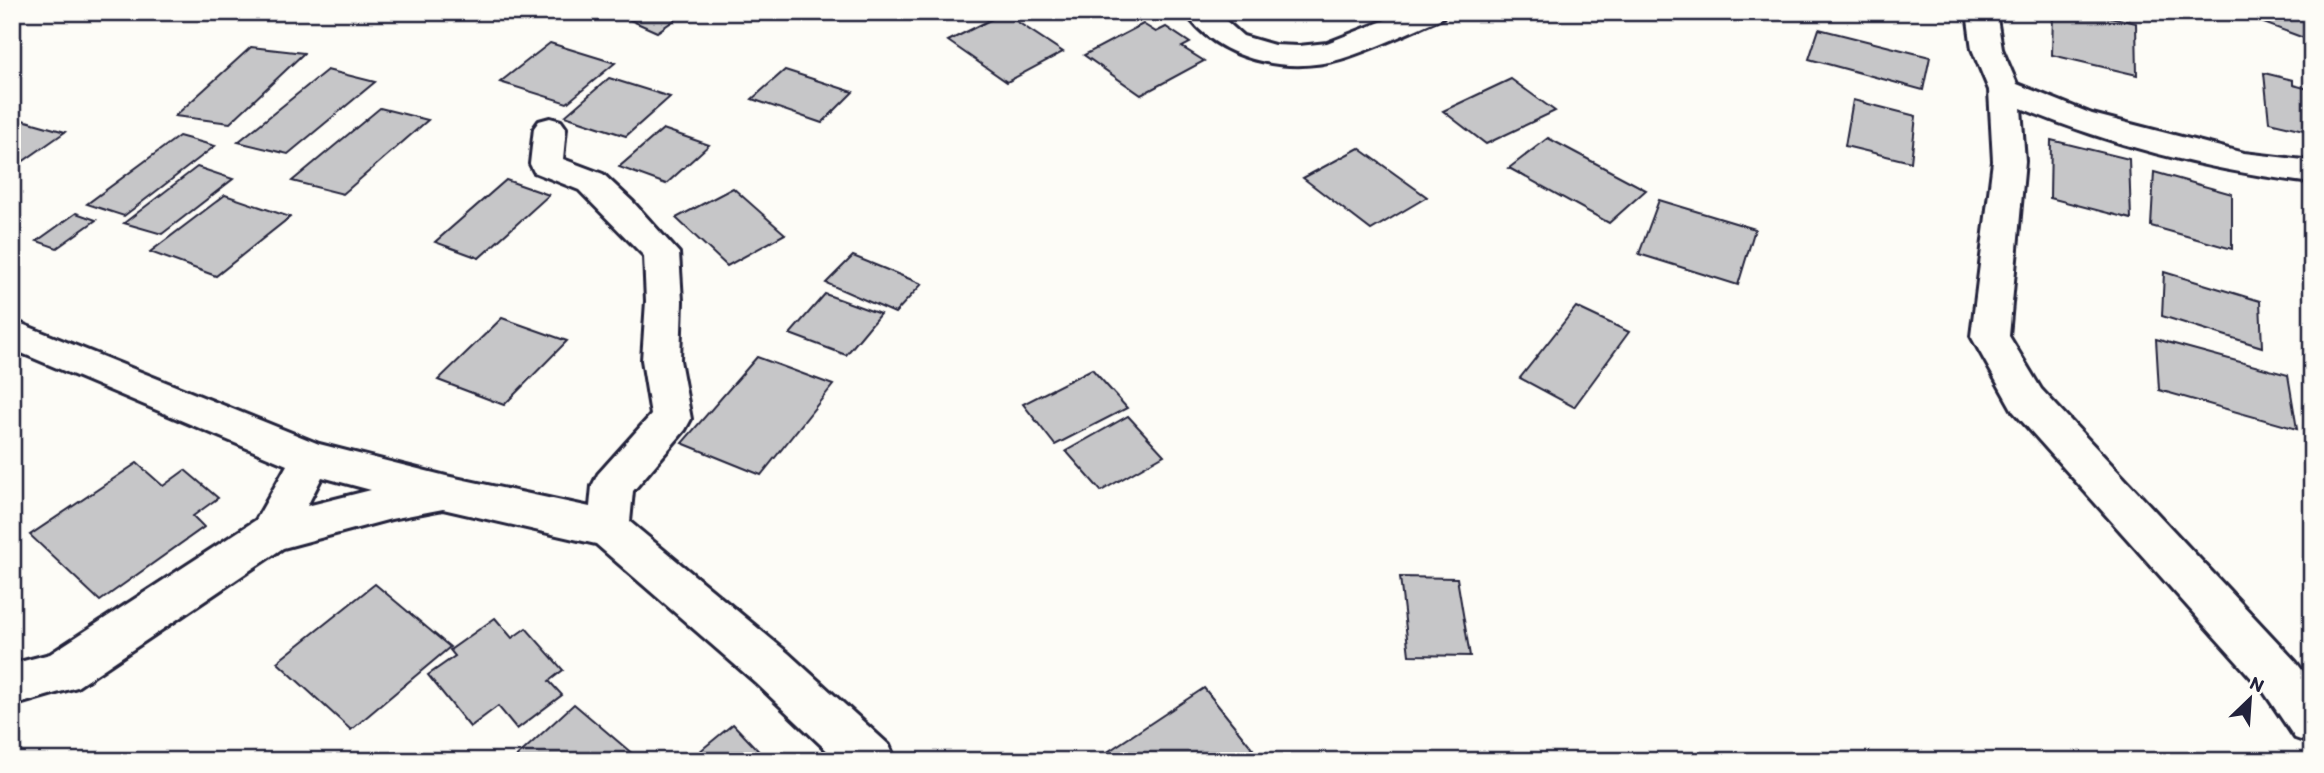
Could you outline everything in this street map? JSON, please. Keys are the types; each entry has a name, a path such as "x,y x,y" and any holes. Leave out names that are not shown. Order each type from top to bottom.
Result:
{"street":[{"path":"1199,12 1233,42 1272,54 1299,55 1332,52 1432,12"},
{"path":"1981,12 1987,49 2004,90 2009,161 1990,336 2027,400 2280,677 2312,722"},
{"path":"2004,90 2081,121 2231,161 2312,172"},
{"path":"551,128 546,164 591,182 621,209 661,253 664,301 661,360 671,419 613,486 607,528"},
{"path":"12,334 312,458 446,494 607,528 772,668 872,761"},
{"path":"271,533 312,458"},
{"path":"12,685 61,672 271,533 391,502 446,494"}],"building":[{"path":"623,12 686,12 657,32 619,15"},
{"path":"2053,12 2089,12 2136,23 2137,75 2052,55"},
{"path":"2268,12 2312,12 2312,41 2261,22"},
{"path":"1004,13 1063,52 1007,82 948,41"},
{"path":"1143,24 1156,32 1166,27 1190,43 1182,47 1204,61 1141,95 1084,55"},
{"path":"1819,29 1930,57 1923,90 1809,59"},
{"path":"550,43 615,63 567,103 500,82"},
{"path":"251,47 304,53 230,123 175,116"},
{"path":"327,70 375,82 288,154 238,142"},
{"path":"785,70 853,92 822,123 752,99"},
{"path":"2264,73 2293,80 2293,85 2309,89 2312,95 2312,132 2269,122"},
{"path":"609,78 670,97 626,136 565,116"},
{"path":"1511,79 1555,111 1486,144 1443,111"},
{"path":"1853,100 1916,116 1911,162 1845,146"},
{"path":"380,108 428,120 343,194 292,181"},
{"path":"19,119 65,132 12,169 12,124"},
{"path":"663,129 709,145 666,184 619,167"},
{"path":"179,136 215,146 124,216 87,204"},
{"path":"1548,138 1646,190 1609,223 1509,168"},
{"path":"2051,140 2129,159 2131,219 2050,198"},
{"path":"1359,148 1427,197 1371,230 1303,178"},
{"path":"197,167 233,179 162,234 124,223"},
{"path":"2154,172 2232,194 2232,249 2151,226"},
{"path":"506,180 549,195 479,258 435,242"},
{"path":"733,188 785,234 727,266 676,218"},
{"path":"225,195 290,217 216,276 150,252"},
{"path":"1659,200 1755,229 1738,285 1639,254"},
{"path":"76,213 96,220 57,248 37,241"},
{"path":"853,256 922,284 895,313 826,283"},
{"path":"2164,272 2260,301 2262,347 2162,316"},
{"path":"825,294 880,314 846,355 790,334"},
{"path":"1576,307 1629,332 1574,407 1520,378"},
{"path":"502,318 567,341 504,405 438,380"},
{"path":"2156,339 2288,375 2297,429 2159,390"},
{"path":"757,357 833,385 761,475 682,443"},
{"path":"1092,369 1127,408 1055,445 1023,404"},
{"path":"1128,416 1164,455 1101,491 1066,451"},
{"path":"137,463 163,486 185,470 218,498 193,516 204,527 100,601 30,535"},
{"path":"1400,577 1457,578 1470,656 1409,655"},
{"path":"375,584 450,647 351,730 277,662"},
{"path":"495,618 512,638 526,628 563,670 549,681 562,695 517,729 498,706 470,727 428,675 455,656 450,650"},
{"path":"1204,688 1253,749 1235,761 1116,761 1109,751"},
{"path":"574,704 641,761 512,761"},
{"path":"733,724 768,761 688,761"}]}
